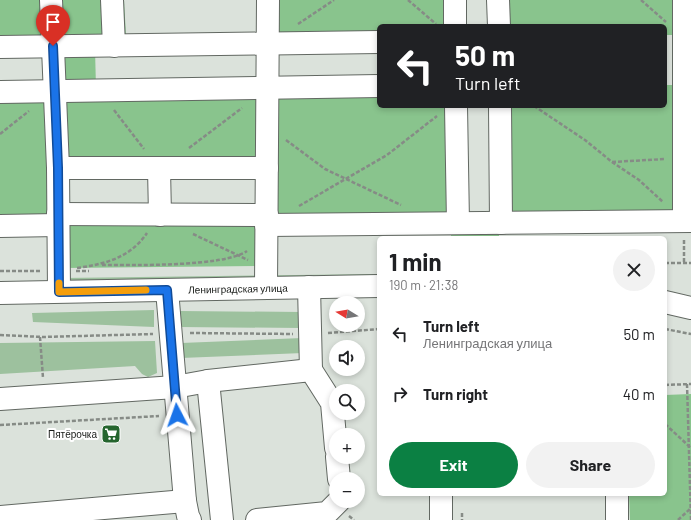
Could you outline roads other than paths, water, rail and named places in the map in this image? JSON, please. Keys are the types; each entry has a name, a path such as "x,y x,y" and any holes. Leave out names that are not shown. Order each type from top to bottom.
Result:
{"street":[{"path":"51,0 58,168 59,281"},
{"path":"112,0 114,46"},
{"path":"266,278 268,0"},
{"path":"454,0 455,24"},
{"path":"498,0 499,24"},
{"path":"0,226 58,220 160,215 267,220 458,223 687,221 684,158 674,80 681,48 684,0"},
{"path":"0,47 377,42"},
{"path":"0,92 377,86"},
{"path":"456,108 458,223"},
{"path":"500,108 502,222"},
{"path":"58,168 267,168"},
{"path":"159,169 160,215"},
{"name":"Ленинградская улица","path":"0,293 59,281 167,290 266,278 309,287 377,286"},
{"path":"309,287 311,370 332,402 334,428"},
{"path":"0,517 188,511 177,415 167,290"},
{"path":"667,302 691,308"},
{"path":"0,399 175,387 208,381 311,370"},
{"path":"208,381 222,520"},
{"path":"441,496 441,520"},
{"path":"617,496 617,520"},
{"path":"257,520 327,513 332,508"}],"place":[{"name":"Пятёрочка","path":"111,434"}]}
